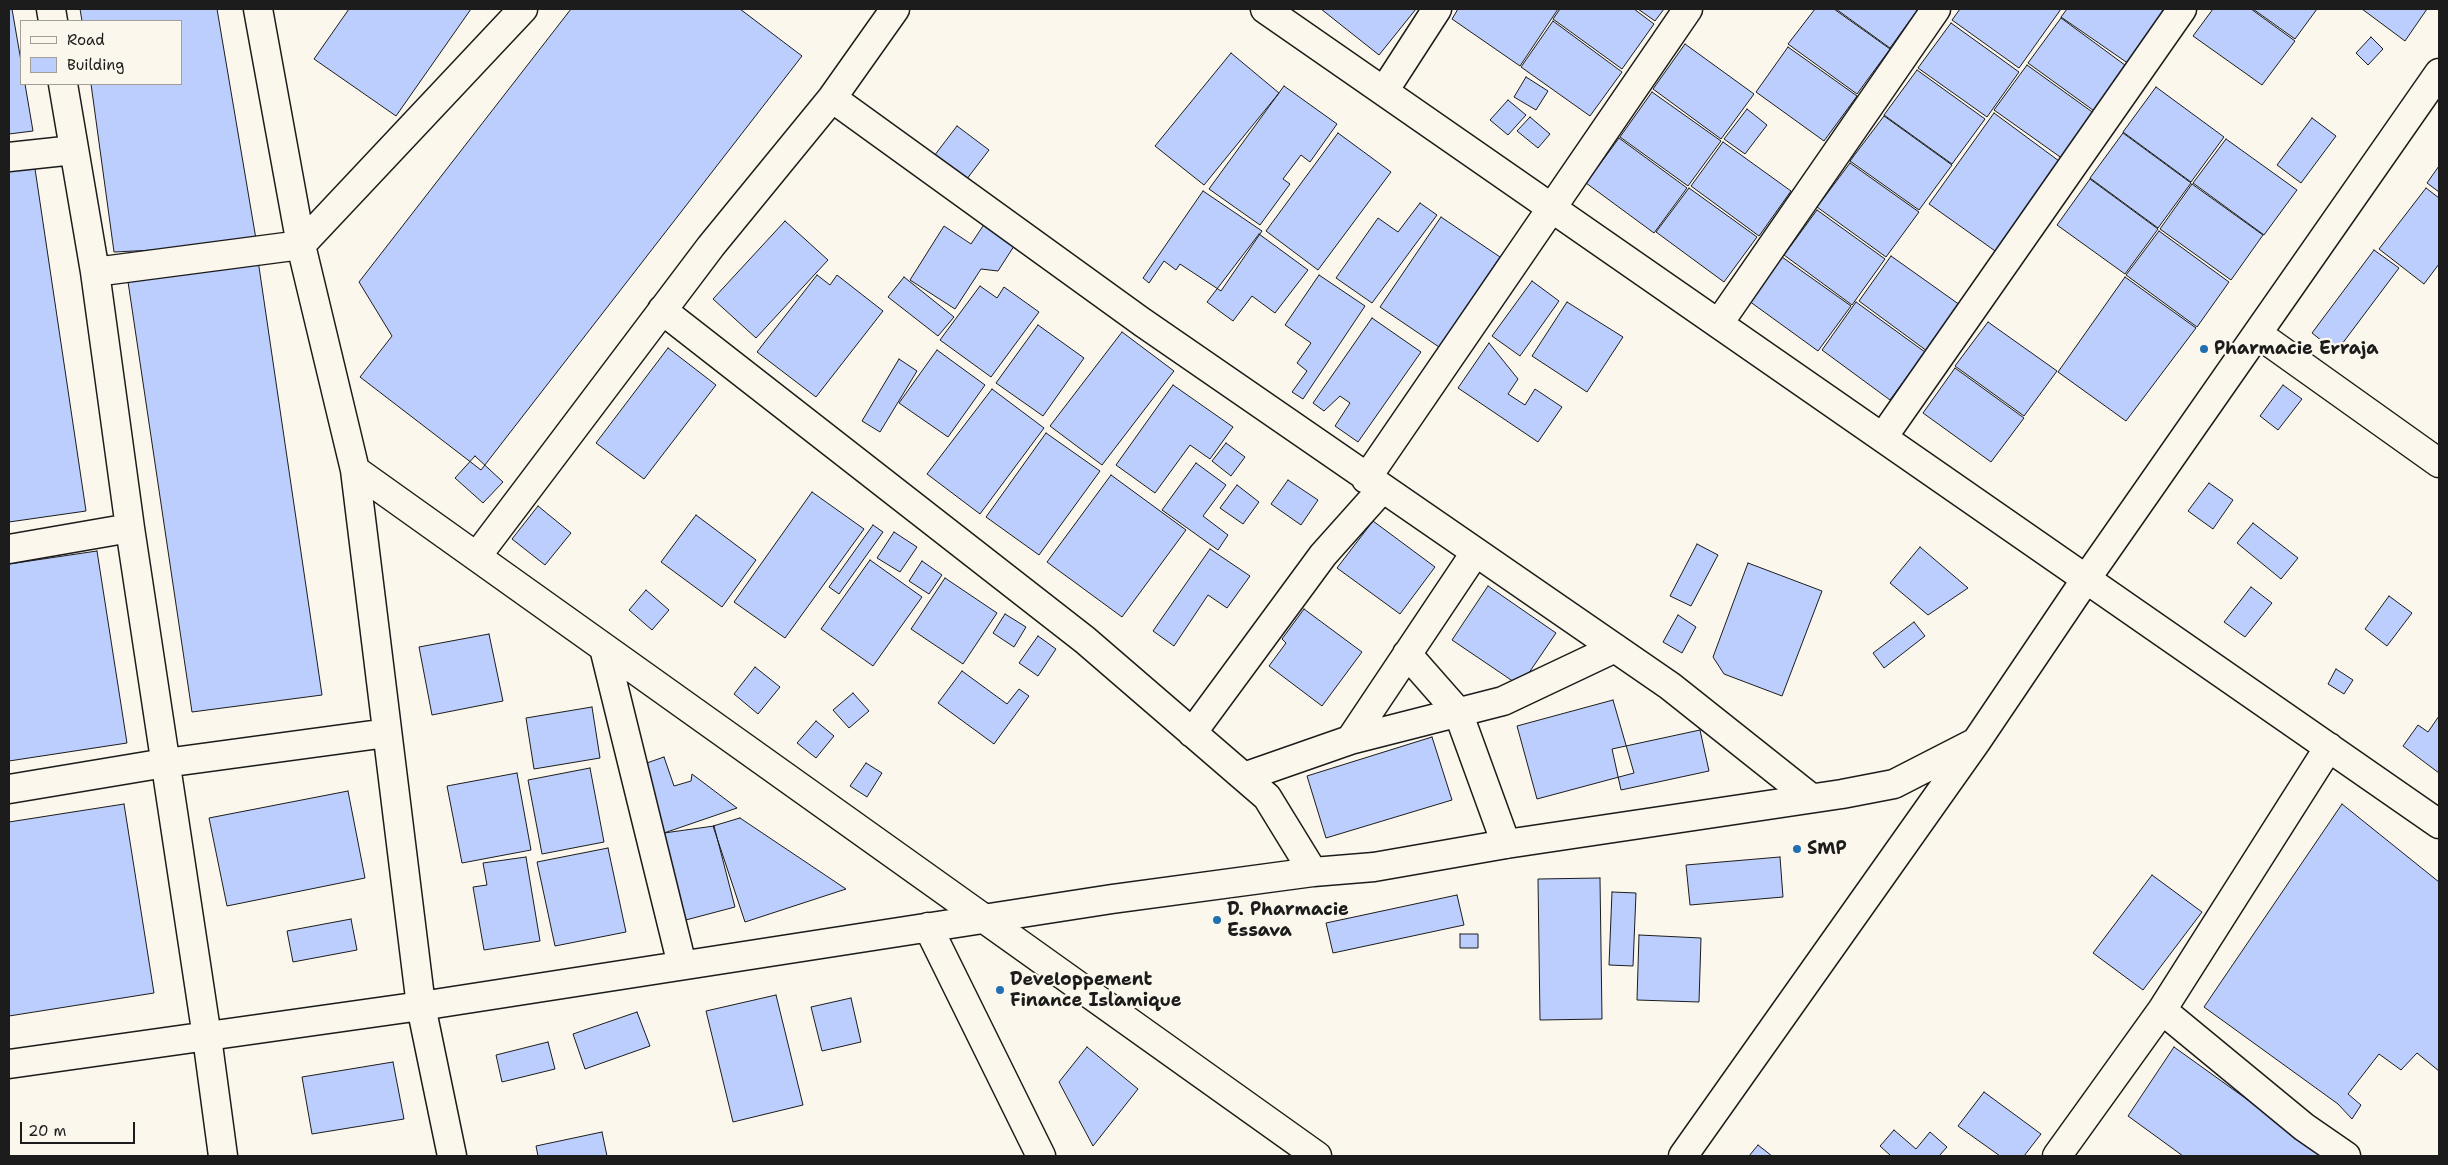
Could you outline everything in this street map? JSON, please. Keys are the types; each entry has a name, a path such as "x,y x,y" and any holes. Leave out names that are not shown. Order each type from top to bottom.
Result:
{"street":[{"path":"258,9 301,245 355,470 421,1006 452,1156"},
{"path":"95,272 301,245 523,9"},
{"path":"477,556 662,310 832,98 895,9"},
{"path":"1265,9 2439,824"},
{"path":"1384,91 1437,9"},
{"path":"1192,733 1374,484 1607,124 1688,9"},
{"path":"1719,323 1936,9"},
{"path":"1883,437 2182,9"},
{"path":"1683,1156 1976,742 2086,579 2439,73"},
{"path":"63,85 95,272 130,528 207,1037 223,1156"},
{"path":"832,98 1142,322 1374,484 1670,686 1811,798"},
{"path":"9,157 74,150"},
{"path":"662,310 1085,640 1244,777 1267,797 1313,872"},
{"path":"2258,334 2439,463"},
{"path":"355,470 986,918 1317,1156"},
{"path":"9,549 130,528"},
{"path":"1350,740 1475,553"},
{"path":"604,648 682,965"},
{"path":"1244,777 1350,740 1503,700 1615,648"},
{"path":"1407,654 1458,712 1506,844"},
{"path":"9,789 165,763 387,733"},
{"path":"9,1064 421,1006 986,918 1313,872 1374,867 1506,844 1811,798 1894,784 1976,742"},
{"path":"2057,1156 2162,1010 2329,746"},
{"path":"928,927 1041,1156"},
{"path":"2162,1010 2304,1127 2346,1156"}],"building":[{"path":"9,9 12,9 20,55 20,85 25,85 33,131 9,134"},
{"path":"80,9 217,9 257,245 114,252 91,85 182,85 182,20 82,20"},
{"path":"349,9 471,9 396,116 314,59"},
{"path":"571,9 740,9 802,56 481,470 360,377 392,336 359,282"},
{"path":"1321,9 1416,9 1379,55"},
{"path":"1458,9 1558,9 1520,66 1452,19"},
{"path":"1560,9 1634,9 1654,24 1622,69 1553,19"},
{"path":"1638,9 1664,9 1655,21"},
{"path":"1815,9 1834,9 1890,49 1857,94 1788,44"},
{"path":"1836,9 1918,9 1890,48"},
{"path":"1960,9 2061,9 2019,68 1952,20"},
{"path":"2067,9 2168,9 2129,64 2061,17"},
{"path":"2213,9 2251,9 2295,41 2262,85 2193,36"},
{"path":"2253,9 2317,9 2295,39"},
{"path":"2362,9 2427,9 2405,41"},
{"path":"2061,18 2129,68 2097,113 2028,63"},
{"path":"1553,21 1622,72 1590,116 1521,67"},
{"path":"1951,23 2019,72 1987,117 1918,68"},
{"path":"2371,37 2383,49 2368,65 2356,53"},
{"path":"1685,44 1754,94 1721,139 1653,89"},
{"path":"1788,47 1857,96 1824,141 1756,92"},
{"path":"1231,53 1279,93 1204,185 1155,146"},
{"path":"2027,65 2095,114 2063,159 1994,110"},
{"path":"1917,70 1985,119 1952,164 1884,115"},
{"path":"1526,77 1548,91 1536,110 1514,97"},
{"path":"1284,86 1337,124 1310,162 1301,155 1283,179 1290,184 1260,225 1209,189"},
{"path":"2156,87 2224,137 2191,182 2123,132"},
{"path":"1652,92 1721,141 1688,186 1620,137"},
{"path":"1508,100 1526,115 1508,135 1490,120"},
{"path":"1747,109 1767,125 1745,154 1724,139"},
{"path":"1994,113 2059,161 1998,253 1929,204"},
{"path":"1884,116 1952,165 1919,210 1850,161"},
{"path":"1530,117 1550,134 1538,148 1517,131"},
{"path":"2312,118 2336,136 2301,183 2277,165"},
{"path":"957,126 989,150 963,184 931,160"},
{"path":"1338,133 1391,172 1318,270 1266,231"},
{"path":"2123,133 2191,183 2158,228 2090,178"},
{"path":"1619,138 1687,188 1654,233 1586,183"},
{"path":"2226,139 2297,190 2264,235 2193,183"},
{"path":"1723,142 1791,191 1759,236 1691,186"},
{"path":"34,162 86,511 9,522 9,166"},
{"path":"1850,163 1919,212 1886,257 1817,207"},
{"path":"2439,166 2439,192 2427,183"},
{"path":"2090,179 2158,229 2125,274 2057,225"},
{"path":"2192,184 2263,235 2231,280 2160,229"},
{"path":"1689,188 1757,237 1724,282 1656,232"},
{"path":"2426,188 2439,198 2439,264 2424,284 2379,249"},
{"path":"1203,191 1262,231 1221,291 1180,264 1176,270 1164,261 1149,283 1143,278"},
{"path":"1420,203 1437,215 1372,303 1336,278 1378,218 1398,232"},
{"path":"1817,210 1885,259 1852,305 1784,255"},
{"path":"1441,217 1500,257 1439,347 1380,307"},
{"path":"785,221 828,260 756,338 713,299"},
{"path":"985,223 1016,243 998,271 981,269 955,309 910,280 944,226 971,244"},
{"path":"2159,231 2229,282 2197,327 2126,275"},
{"path":"1259,234 1308,270 1275,313 1252,296 1233,321 1207,302"},
{"path":"2374,250 2399,268 2336,352 2312,333"},
{"path":"1891,256 1960,305 1927,351 1859,301"},
{"path":"1782,257 1851,306 1818,351 1749,301"},
{"path":"258,260 322,695 192,712 127,275"},
{"path":"817,275 830,285 837,275 883,311 816,397 757,352"},
{"path":"1319,275 1365,306 1303,399 1292,392 1307,371 1297,363 1311,343 1285,325"},
{"path":"904,277 954,317 938,336 888,297"},
{"path":"2125,277 2196,328 2126,421 2058,372"},
{"path":"1532,281 1559,301 1520,356 1492,336"},
{"path":"980,286 997,298 1004,287 1039,312 991,377 940,340"},
{"path":"1567,302 1623,337 1587,392 1532,356"},
{"path":"1856,302 1925,352 1890,400 1822,350"},
{"path":"1372,318 1421,352 1358,442 1335,426 1350,403 1340,396 1324,411 1313,403"},
{"path":"1988,322 2057,371 2024,416 1955,366"},
{"path":"1038,325 1084,358 1043,416 996,383"},
{"path":"1122,332 1174,371 1102,465 1050,426"},
{"path":"1489,343 1518,379 1508,394 1525,405 1535,389 1562,407 1538,442 1458,388"},
{"path":"668,348 716,385 644,479 596,443"},
{"path":"937,350 985,385 948,437 899,403"},
{"path":"899,359 917,371 880,432 862,421"},
{"path":"1955,368 2024,418 1991,462 1923,413"},
{"path":"1173,385 1233,427 1210,459 1190,445 1155,493 1116,465"},
{"path":"2283,385 2302,399 2278,430 2260,416"},
{"path":"992,389 1044,428 980,514 927,474"},
{"path":"1046,433 1100,471 1039,555 986,517"},
{"path":"1226,443 1245,457 1231,476 1212,461"},
{"path":"475,456 503,482 483,503 455,478"},
{"path":"1196,463 1226,485 1203,516 1228,535 1218,550 1162,510"},
{"path":"1111,475 1186,530 1122,617 1047,562"},
{"path":"1288,480 1318,500 1301,525 1271,504"},
{"path":"2209,483 2233,500 2213,529 2188,511"},
{"path":"1237,485 1259,502 1243,524 1220,508"},
{"path":"812,492 864,529 785,638 734,602"},
{"path":"538,506 571,533 545,565 512,539"},
{"path":"696,515 756,560 722,607 661,562"},
{"path":"1373,521 1435,567 1400,614 1337,568"},
{"path":"2253,523 2298,558 2281,579 2237,543"},
{"path":"873,525 883,532 839,594 829,587"},
{"path":"894,532 917,547 900,572 877,558"},
{"path":"1697,544 1718,555 1691,606 1670,596"},
{"path":"1920,547 1968,588 1928,615 1890,583"},
{"path":"1210,549 1250,576 1227,608 1208,595 1174,646 1153,631"},
{"path":"97,551 127,743 9,761 9,564"},
{"path":"870,560 922,597 873,666 821,629"},
{"path":"922,561 942,575 929,594 909,581"},
{"path":"1748,563 1822,591 1782,696 1724,674 1713,657"},
{"path":"945,578 997,613 963,664 911,629"},
{"path":"1488,586 1556,633 1520,686 1452,640"},
{"path":"2251,587 2272,603 2245,637 2224,622"},
{"path":"646,590 669,610 652,630 629,610"},
{"path":"2389,596 2412,613 2387,646 2365,629"},
{"path":"1304,609 1362,652 1322,706 1269,666 1286,643 1282,639"},
{"path":"1005,614 1026,627 1014,647 993,633"},
{"path":"1678,615 1696,627 1682,653 1663,642"},
{"path":"1914,622 1925,636 1884,668 1873,653"},
{"path":"489,634 503,701 432,715 419,647"},
{"path":"1038,636 1056,649 1038,676 1019,663"},
{"path":"755,667 780,687 758,714 734,694"},
{"path":"2336,669 2353,680 2344,694 2328,684"},
{"path":"962,671 1007,704 1019,689 1029,696 994,744 938,703"},
{"path":"853,693 869,711 849,728 833,710"},
{"path":"1613,700 1634,773 1537,799 1517,726"},
{"path":"592,707 600,758 534,769 526,718"},
{"path":"2439,716 2439,773 2403,746 2418,725 2428,732"},
{"path":"816,721 834,736 816,758 797,743"},
{"path":"1700,730 1709,771 1621,790 1612,749"},
{"path":"1432,737 1452,800 1326,838 1307,776"},
{"path":"664,757 674,786 691,781 692,774 737,808 664,833 641,765"},
{"path":"866,763 882,773 867,797 850,786"},
{"path":"590,768 604,842 542,854 528,780"},
{"path":"517,773 531,850 462,863 447,786"},
{"path":"348,791 365,878 227,906 209,818"},
{"path":"124,804 154,993 9,1016 9,822"},
{"path":"2342,804 2439,882 2439,1071 2417,1053 2401,1070 2379,1054 2348,1094 2361,1105 2352,1119 2338,1104 2204,1007"},
{"path":"740,818 846,889 745,922 713,826"},
{"path":"714,826 735,907 682,921 664,833"},
{"path":"608,848 626,932 555,946 537,862"},
{"path":"526,857 540,941 484,950 473,887 487,885 483,863"},
{"path":"1780,857 1783,897 1690,905 1686,865"},
{"path":"2152,875 2202,912 2143,990 2093,953"},
{"path":"1600,878 1602,1019 1540,1020 1538,879"},
{"path":"1612,892 1636,893 1633,966 1609,965"},
{"path":"1457,895 1464,925 1333,953 1326,923"},
{"path":"351,919 357,950 293,962 287,931"},
{"path":"1460,934 1478,934 1478,948 1460,948"},
{"path":"1639,935 1701,938 1699,1002 1637,1000"},
{"path":"776,995 803,1105 733,1122 706,1011"},
{"path":"851,998 861,1042 822,1051 811,1007"},
{"path":"637,1012 650,1046 585,1069 573,1034"},
{"path":"548,1042 555,1069 502,1082 496,1055"},
{"path":"1087,1047 1138,1089 1093,1146 1059,1082"},
{"path":"2174,1047 2326,1156 2183,1156 2128,1116"},
{"path":"393,1062 404,1119 312,1134 302,1077"},
{"path":"1984,1092 2041,1134 2024,1156 2000,1156 1958,1126"},
{"path":"1894,1130 1916,1149 1930,1132 1947,1147 1939,1156 1891,1156 1880,1146"},
{"path":"602,1132 607,1156 538,1156 536,1146"},
{"path":"1758,1145 1772,1156 1749,1156"}],"place":[{"name":"Pharmacie Erraja","path":"2204,349"},
{"name":"SMP","path":"1797,849"},
{"name":"D. Pharmacie Essava","path":"1217,920"},
{"name":"Developpement Finance Islamique","path":"1000,990"}]}
